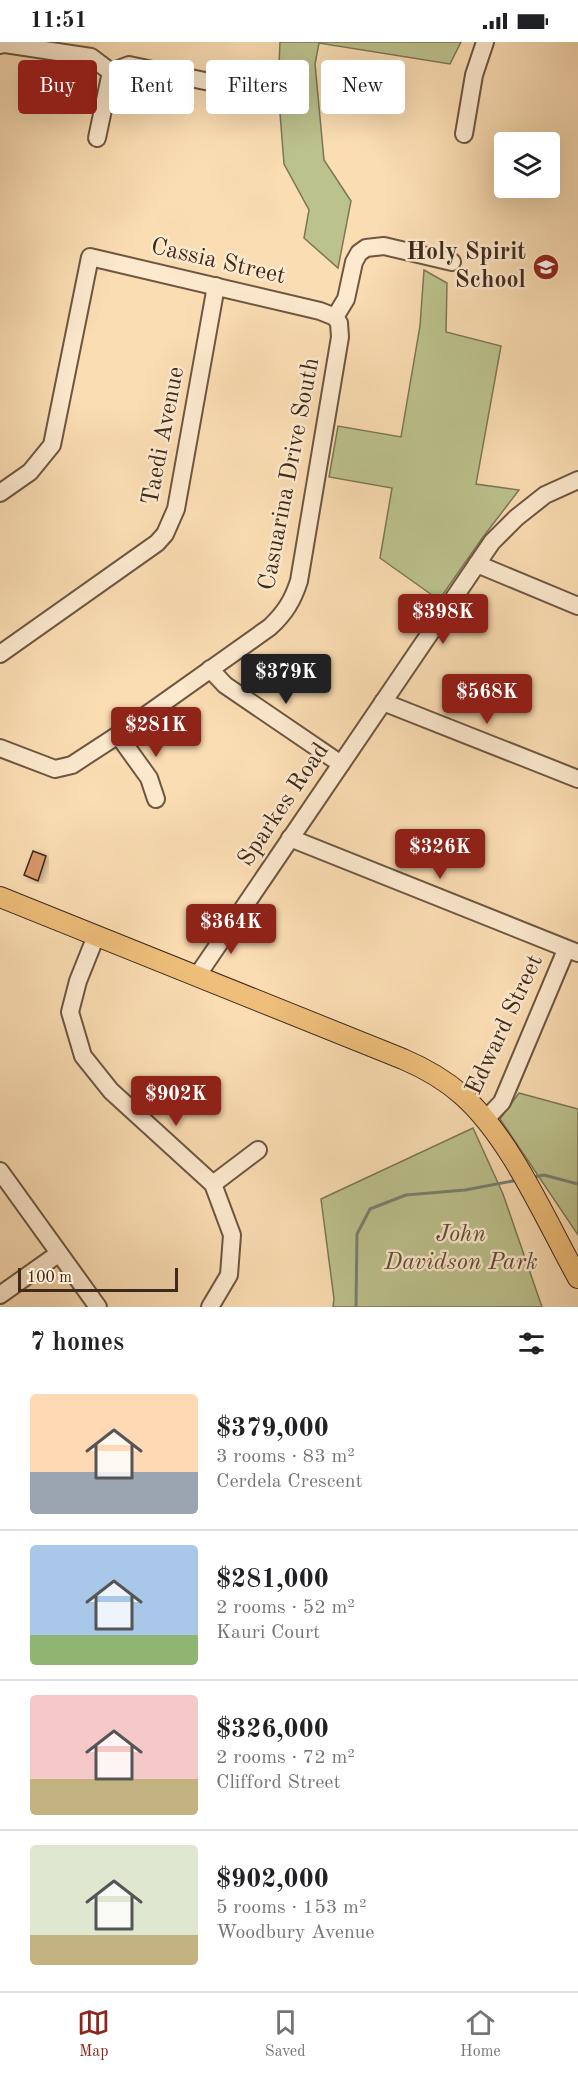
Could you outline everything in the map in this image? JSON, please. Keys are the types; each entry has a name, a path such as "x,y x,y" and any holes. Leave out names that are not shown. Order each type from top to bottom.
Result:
{"main road":[{"path":"0,897 422,1067 436,1075 463,1095 486,1119 514,1161 578,1278"}],"street":[{"path":"464,135 474,75 485,42"},
{"path":"0,45 91,57 109,70"},
{"path":"97,138 109,81"},
{"path":"334,317 346,299 358,253 366,248 384,246 452,261"},
{"name":"Cassia Street","path":"0,493 30,472 52,445 90,257 321,311 334,317"},
{"name":"Taedi Avenue","path":"0,654 157,543 165,534 176,509 216,286"},
{"name":"Casuarina Drive South","path":"0,748 55,769 72,765 118,735 270,627 282,616 295,595 299,580 340,337 339,323 334,317"},
{"name":"Sparkes Road","path":"197,976 492,542 526,508 545,495 578,480"},
{"path":"477,564 578,606"},
{"path":"210,669 225,685 341,764"},
{"path":"383,702 578,779"},
{"path":"118,735 149,778 156,799"},
{"path":"290,838 572,951"},
{"path":"96,936 78,981 70,1012 82,1056 111,1091 213,1184 232,1234 229,1275 210,1307"},
{"name":"Edward Street","path":"486,1119 502,1102 572,951"},
{"path":"213,1184 258,1150"},
{"path":"0,1171 98,1307"},
{"path":"0,1295 58,1254"}],"green space":[{"path":"280,42 461,42 450,64 319,43 315,64 324,160 351,201 338,268 304,238 309,210 284,164 280,114 309,114 309,60 279,60"},
{"path":"424,270 447,283 446,332 501,346 476,484 519,490 439,600 380,558 392,488 329,477 338,426 401,437 420,326"},
{"path":"519,1093 578,1109 578,1235 500,1119"},
{"name":"John Davidson Park","path":"473,1128 503,1194 542,1307 333,1307 334,1299 321,1199"}],"building":[{"path":"33,851 46,856 38,881 24,875"}],"waterway":[{"path":"534,1177 544,1175 578,1184"},
{"path":"356,1307 357,1234 370,1209 406,1195 465,1190 518,1180"}],"place":[{"name":"Holy Spirit School","path":"546,267"}]}
